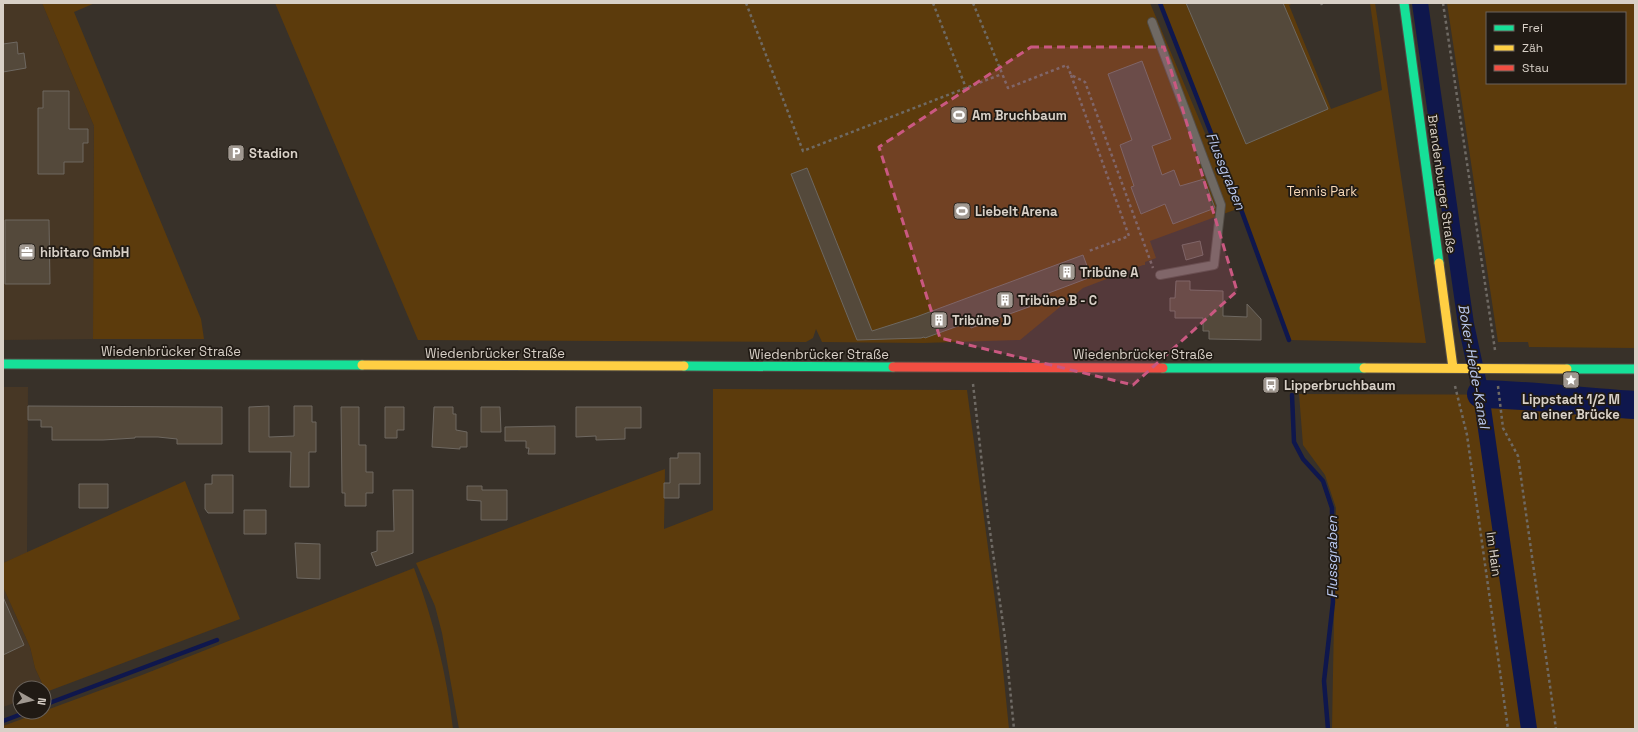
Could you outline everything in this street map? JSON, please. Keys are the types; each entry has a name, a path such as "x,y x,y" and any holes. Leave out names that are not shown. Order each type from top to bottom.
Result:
{"street":[{"name":"Brandenburger Straße","path":"1404,3 1453,368"},
{"name":"Wiedenbrücker Straße","path":"3,364 1635,368"}],"lane":[{"path":"1152,22 1221,205 1214,265 1156,273"}],"path":[{"path":"746,3 803,151 1002,74"},
{"path":"933,3 966,88"},
{"path":"973,3 1008,88 1067,65 1129,236 1089,252"},
{"path":"1443,3 1496,351"},
{"path":"1071,75 1085,82 1156,273"},
{"path":"972,367 1005,638 1014,729"},
{"name":"Im Hain","path":"1454,382 1467,435 1508,729"},
{"path":"1498,389 1503,428 1518,456 1556,729"}],"highlighted area":[{"path":"1031,47 1164,47 1237,291 1133,385 940,338 879,147"}],"shaded area":[{"path":"3,3 42,3 94,126 93,339 3,340"},
{"path":"3,387 28,387 27,553 3,563"},
{"path":"3,587 30,647 35,668 40,680 12,680 12,704 3,707"}],"green space":[{"path":"42,3 95,3 74,12 201,319 204,339 93,339 94,126"},
{"path":"275,3 1150,3 1237,209 1150,241 1156,258 1145,262 1145,265 1083,288 1020,340 923,343 822,342 816,329 813,338 806,342 418,340"},
{"name":"Tennis Park","path":"1160,3 1294,3 1289,5 1331,109 1382,90 1370,3 1375,3 1426,343 1289,340 1242,212"},
{"path":"1447,3 1635,3 1635,348 1529,347 1528,342 1498,342"},
{"path":"713,389 967,390 999,630 1009,729 459,729 442,633 435,606 416,563 665,469 664,529 713,510"},
{"path":"1299,394 1635,395 1635,729 1332,729 1336,508 1325,475 1303,445"},
{"path":"185,481 240,619 52,690 52,680 40,680 35,668 30,647 3,587 3,563"},
{"path":"414,568 438,647 447,688 453,729 3,729 3,726 19,720 52,720 52,708 142,675"}],"building":[{"path":"1186,3 1283,3 1328,109 1246,144"},
{"path":"17,42 18,54 24,53 26,68 3,72 3,44"},
{"path":"1142,61 1171,139 1152,146 1162,175 1174,170 1180,186 1204,179 1215,208 1173,224 1165,204 1141,214 1131,187 1134,186 1120,145 1132,140 1108,74"},
{"path":"43,91 69,91 69,129 88,129 88,143 83,143 83,162 64,162 64,174 38,174 38,108 43,108"},
{"path":"807,168 872,331 916,317 1083,255 1091,277 1046,294 1048,300 971,328 969,322 925,338 857,340 791,174"},
{"name":"hibitaro GmbH","path":"5,220 49,220 50,284 5,284"},
{"path":"1200,241 1203,255 1186,260 1182,245"},
{"path":"1176,281 1190,281 1190,290 1223,291 1223,316 1247,317 1247,304 1261,319 1261,340 1209,339 1209,331 1203,331 1203,318 1175,318 1175,311 1170,311 1170,298 1175,298"},
{"path":"28,406 222,407 222,444 177,444 177,439 158,437 135,437 103,440 52,440 52,427 41,427 41,420 28,420"},
{"path":"269,406 269,437 294,436 294,406 312,406 312,422 316,422 316,452 309,452 309,487 290,487 291,452 249,452 249,407"},
{"path":"341,407 359,407 359,445 366,445 366,472 373,472 373,493 366,493 366,506 345,506 345,493 342,493"},
{"path":"385,407 404,407 404,430 397,430 397,438 385,438"},
{"path":"434,407 453,407 453,414 456,414 456,430 467,432 467,447 460,447 460,449 432,447"},
{"path":"481,407 500,407 501,432 481,432"},
{"path":"576,407 641,407 641,428 625,428 625,439 596,440 596,436 576,437"},
{"path":"555,426 555,454 528,454 529,448 526,448 526,441 505,441 505,427"},
{"path":"678,453 700,453 700,484 679,484 679,498 664,498 664,483 670,483 670,458 678,458"},
{"path":"212,475 233,475 233,513 208,513 205,509 205,484 212,484"},
{"path":"79,484 108,484 108,508 79,508"},
{"path":"467,486 482,486 482,490 507,490 507,520 481,520 481,501 467,500"},
{"path":"393,490 413,490 413,553 376,566 371,553 377,551 377,531 394,531"},
{"path":"244,510 266,510 266,534 244,534"},
{"path":"295,543 320,544 320,579 297,578"},
{"path":"3,597 24,645 3,655"}],"waterway":[{"name":"Flussgraben","path":"1160,3 1242,212 1289,340"},
{"name":"Boker-Heide-Kanal","path":"1420,3 1466,324 1481,394 1529,729"},
{"path":"1481,394 1635,405"},
{"name":"Flussgraben","path":"1292,395 1294,442 1303,459 1323,481 1332,508 1333,602 1324,681 1328,729"},
{"path":"52,702 217,640"},
{"path":"3,721 12,718"}],"traffic: fast":[{"path":"1404,3 1439,263"},
{"path":"3,364 362,365"},
{"path":"684,366 893,367"},
{"path":"1163,368 1364,368"},
{"path":"1567,369 1635,369"}],"traffic: slow":[{"path":"1439,263 1453,368"},
{"path":"362,365 684,366"},
{"path":"1364,368 1567,369"}],"traffic: jam":[{"path":"893,367 1163,368"}],"place":[{"name":"Am Bruchbaum","path":"959,115"},
{"name":"Stadion","path":"236,153"},
{"name":"Liebelt Arena","path":"962,211"},
{"name":"hibitaro GmbH","path":"27,252"},
{"name":"Tribüne A","path":"1067,272"},
{"name":"Tribüne B - C","path":"1005,300"},
{"name":"Tribüne D","path":"939,320"},
{"name":"Lippstadt 1/2 M an einer Brücke","path":"1571,380"},
{"name":"Lipperbruchbaum","path":"1271,385"}]}
